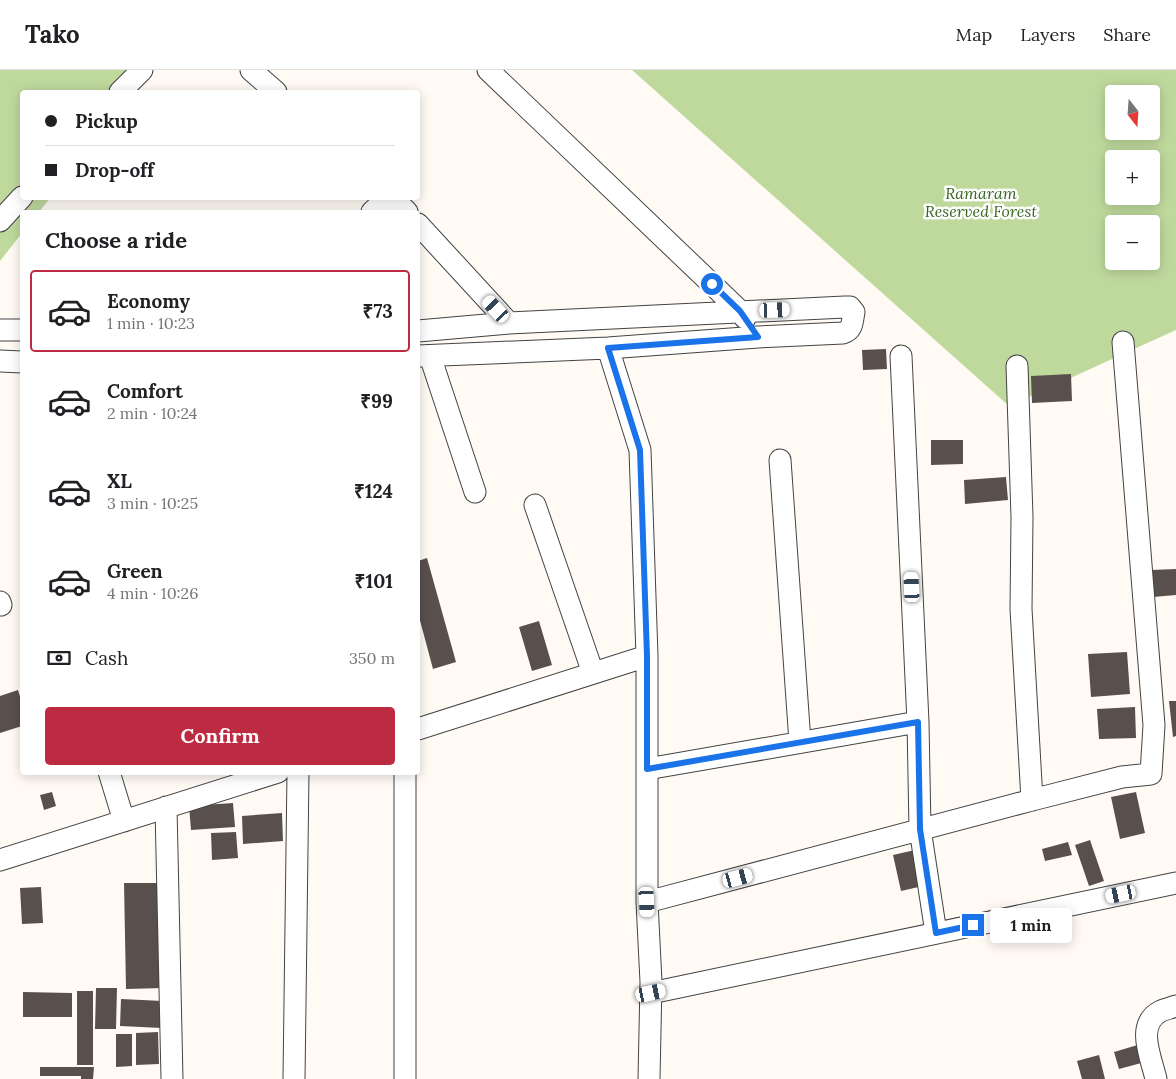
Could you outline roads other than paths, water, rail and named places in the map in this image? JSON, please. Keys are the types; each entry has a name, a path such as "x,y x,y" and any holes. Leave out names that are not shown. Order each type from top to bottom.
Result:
{"street":[{"path":"122,90 142,70"},
{"path":"251,70 274,90"},
{"path":"488,70 740,311 758,337"},
{"path":"0,221 20,199"},
{"path":"374,210 385,200"},
{"path":"395,200 405,210"},
{"path":"420,226 509,323"},
{"path":"420,331 509,323 740,311 850,307 854,312 852,327 843,333 608,348 424,356 475,492"},
{"path":"0,330 20,330"},
{"path":"647,902 1122,777 1151,774 1154,725 1123,342"},
{"path":"608,348 640,450 647,656 647,902 651,993 649,1079"},
{"path":"901,356 918,722 920,829 936,933"},
{"path":"0,361 20,362"},
{"path":"1018,366 1022,517 1021,609 1032,800"},
{"path":"780,460 800,742"},
{"path":"535,505 593,673"},
{"path":"420,728 647,656"},
{"path":"647,769 918,722"},
{"path":"110,775 124,821"},
{"path":"0,860 269,775"},
{"path":"294,1079 298,775"},
{"path":"405,775 405,1079"},
{"path":"166,808 172,1079"},
{"path":"651,993 1176,883"},
{"path":"1156,1079 1146,1036 1147,1025 1160,1011 1176,1006"}],"park label":[{"name":"Ramaram Reserved Forest","path":"981,202"}]}
